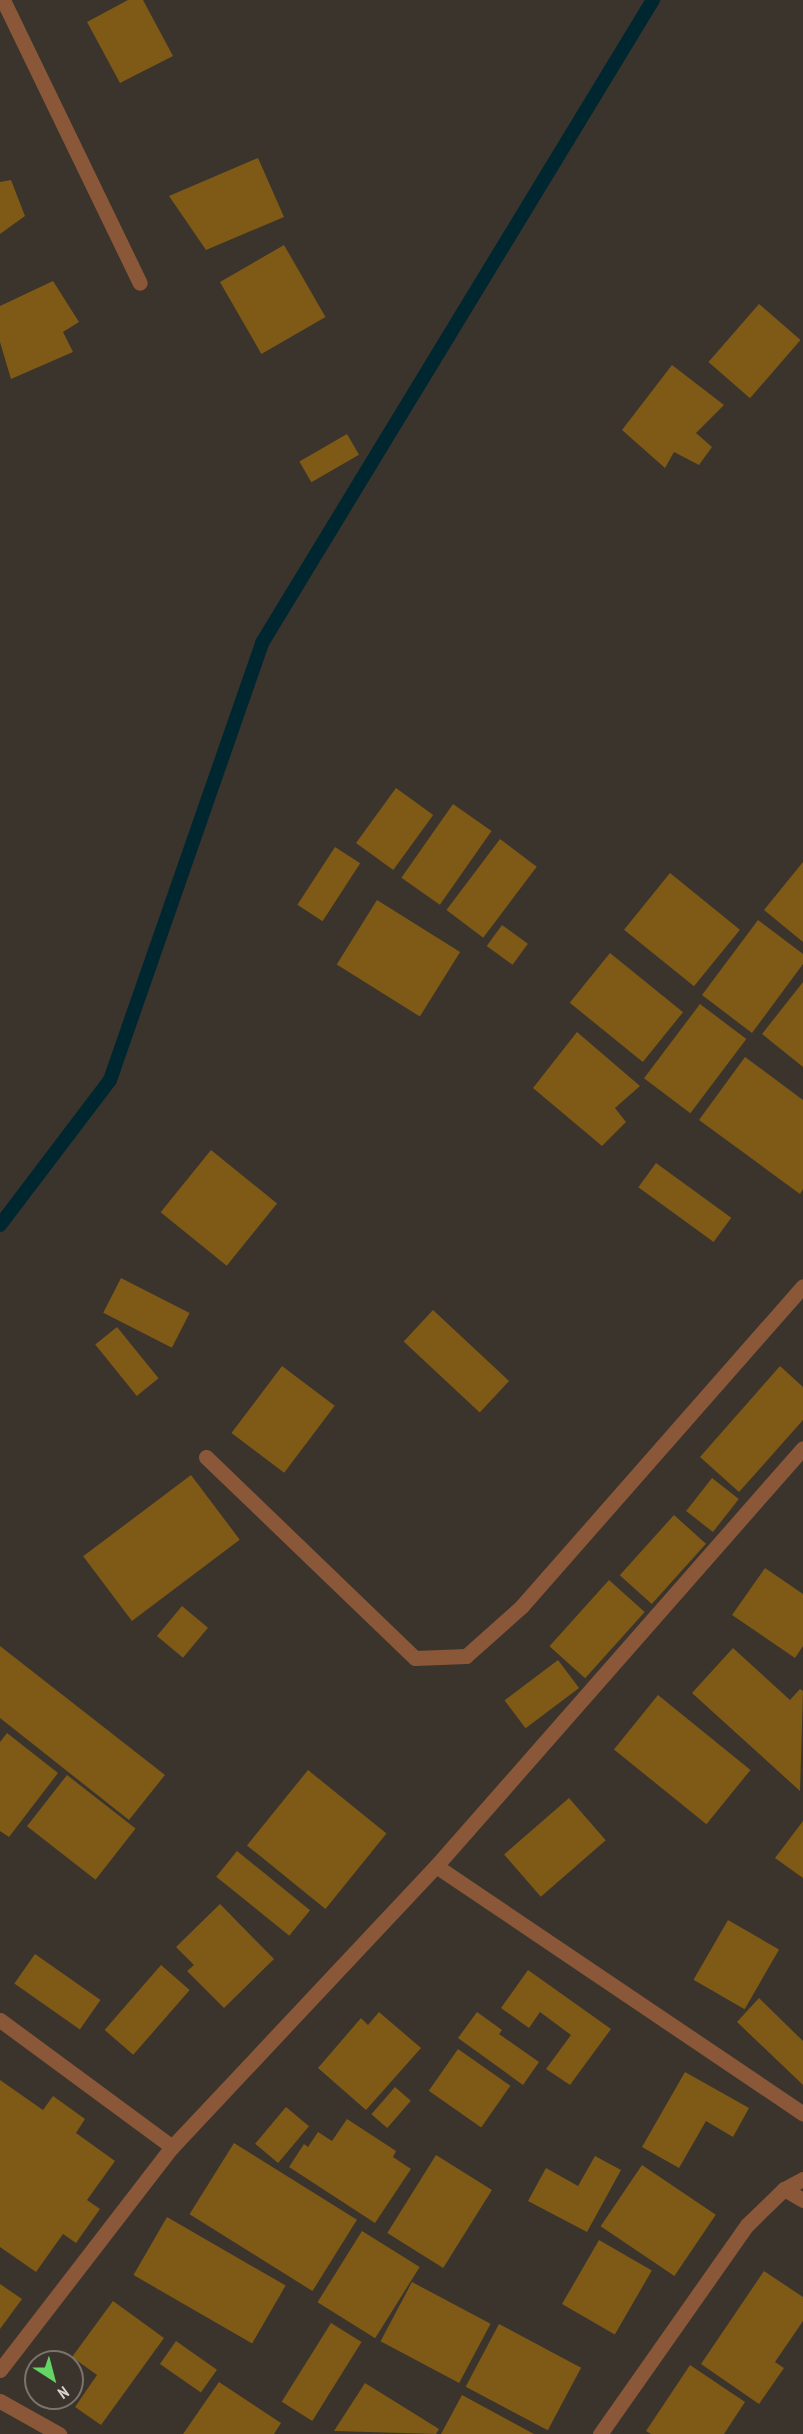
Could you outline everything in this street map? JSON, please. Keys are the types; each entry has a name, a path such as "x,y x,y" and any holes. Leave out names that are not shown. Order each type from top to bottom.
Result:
{"street":[{"path":"3,0 140,283"},
{"path":"206,1457 415,1658 465,1656 521,1607 803,1286"},
{"path":"0,2370 172,2147 436,1866 803,1448"},
{"path":"436,1866 803,2114"},
{"path":"0,2020 172,2147"},
{"path":"600,2434 747,2225 784,2189 803,2179"},
{"path":"784,2189 803,2200"},
{"path":"0,2401 59,2434"}],"building":[{"path":"128,0 143,0 173,56 120,83 87,22"},
{"path":"258,158 284,217 206,250 169,196"},
{"path":"11,180 25,216 0,234 0,182"},
{"path":"284,245 326,317 261,354 220,282"},
{"path":"53,281 79,322 63,332 73,352 11,379 0,342 0,306"},
{"path":"759,304 801,340 750,398 708,362"},
{"path":"672,365 724,405 696,433 712,447 699,465 674,452 665,468 622,430"},
{"path":"347,434 359,455 311,482 299,462"},
{"path":"396,788 433,815 393,870 356,843"},
{"path":"453,804 492,831 440,905 401,878"},
{"path":"500,839 537,867 483,938 446,910"},
{"path":"335,847 360,863 323,921 297,905"},
{"path":"803,862 803,942 764,910"},
{"path":"670,873 740,930 694,986 624,930"},
{"path":"377,900 460,952 420,1016 337,964"},
{"path":"758,920 803,954 803,964 752,1033 702,995"},
{"path":"502,925 528,944 513,965 487,946"},
{"path":"610,953 683,1012 643,1062 570,1003"},
{"path":"803,982 803,1067 762,1034"},
{"path":"700,1004 746,1039 690,1113 644,1078"},
{"path":"577,1032 640,1086 615,1108 626,1122 602,1146 533,1088"},
{"path":"745,1057 803,1100 803,1189 800,1194 699,1120"},
{"path":"211,1150 277,1203 227,1266 161,1212"},
{"path":"656,1163 731,1218 714,1242 638,1187"},
{"path":"121,1278 190,1313 172,1348 103,1313"},
{"path":"433,1310 509,1381 480,1412 404,1341"},
{"path":"117,1327 159,1378 137,1396 95,1345"},
{"path":"282,1366 335,1406 284,1473 231,1433"},
{"path":"780,1366 803,1387 803,1420 739,1492 700,1457"},
{"path":"191,1475 240,1540 132,1621 83,1556"},
{"path":"712,1478 739,1499 713,1532 686,1511"},
{"path":"674,1515 706,1544 652,1604 620,1575"},
{"path":"765,1568 803,1594 803,1646 795,1658 732,1615"},
{"path":"609,1580 645,1612 585,1678 549,1646"},
{"path":"182,1606 208,1628 183,1658 157,1636"},
{"path":"0,1646 165,1775 129,1820 0,1718"},
{"path":"733,1648 790,1700 800,1689 803,1691 800,1791 692,1693"},
{"path":"558,1660 579,1688 526,1728 504,1700"},
{"path":"658,1695 750,1770 706,1824 614,1749"},
{"path":"7,1733 58,1773 9,1837 0,1831 0,1742"},
{"path":"308,1770 386,1834 325,1909 247,1845"},
{"path":"67,1775 136,1829 96,1880 27,1826"},
{"path":"569,1798 606,1840 541,1897 504,1854"},
{"path":"803,1821 803,1878 775,1858"},
{"path":"237,1851 310,1910 289,1936 216,1877"},
{"path":"220,1904 274,1959 224,2008 187,1971 194,1965 176,1947"},
{"path":"728,1920 779,1950 745,2009 693,1980"},
{"path":"35,1954 101,2000 80,2029 14,1983"},
{"path":"161,1965 190,1990 133,2055 105,2030"},
{"path":"528,1970 611,2029 570,2085 546,2069 571,2035 540,2012 529,2028 501,2008"},
{"path":"759,1998 803,2041 803,2085 737,2022"},
{"path":"379,2012 421,2048 366,2110 318,2068 361,2018 368,2025"},
{"path":"477,2012 502,2030 499,2034 539,2062 523,2085 458,2038"},
{"path":"458,2049 510,2086 481,2127 429,2091"},
{"path":"685,2072 749,2108 733,2137 706,2121 679,2168 642,2147"},
{"path":"0,2080 43,2110 53,2096 85,2119 76,2133 115,2161 87,2200 100,2209 76,2243 63,2234 36,2272 0,2247"},
{"path":"395,2087 411,2101 387,2128 371,2114"},
{"path":"286,2107 309,2126 278,2163 255,2144"},
{"path":"347,2119 396,2151 393,2157 411,2169 375,2223 289,2167 304,2144 308,2147 318,2132 332,2141"},
{"path":"234,2143 357,2220 312,2291 189,2214"},
{"path":"436,2155 492,2190 443,2268 387,2233"},
{"path":"595,2156 621,2170 587,2232 528,2201 546,2168 578,2186"},
{"path":"642,2165 716,2215 674,2276 601,2226"},
{"path":"167,2217 286,2286 252,2344 133,2275"},
{"path":"362,2231 420,2267 375,2338 317,2302"},
{"path":"599,2240 652,2270 615,2335 562,2304"},
{"path":"764,2271 803,2297 803,2321 775,2362 784,2368 759,2404 701,2364"},
{"path":"412,2282 491,2324 459,2383 381,2341"},
{"path":"0,2284 22,2299 0,2329"},
{"path":"113,2301 164,2338 101,2425 79,2410 84,2410 84,2394 97,2375 84,2366 84,2350 77,2350"},
{"path":"331,2323 362,2342 312,2421 282,2402"},
{"path":"499,2324 581,2368 548,2430 466,2387"},
{"path":"176,2341 217,2370 201,2393 160,2364"},
{"path":"690,2365 745,2402 724,2434 651,2434 646,2431"},
{"path":"219,2382 281,2423 274,2434 183,2434"},
{"path":"365,2383 439,2429 436,2434 334,2431"},
{"path":"462,2395 534,2434 441,2434"}],"waterway":[{"path":"0,1225 110,1080 262,643 653,0"}]}
